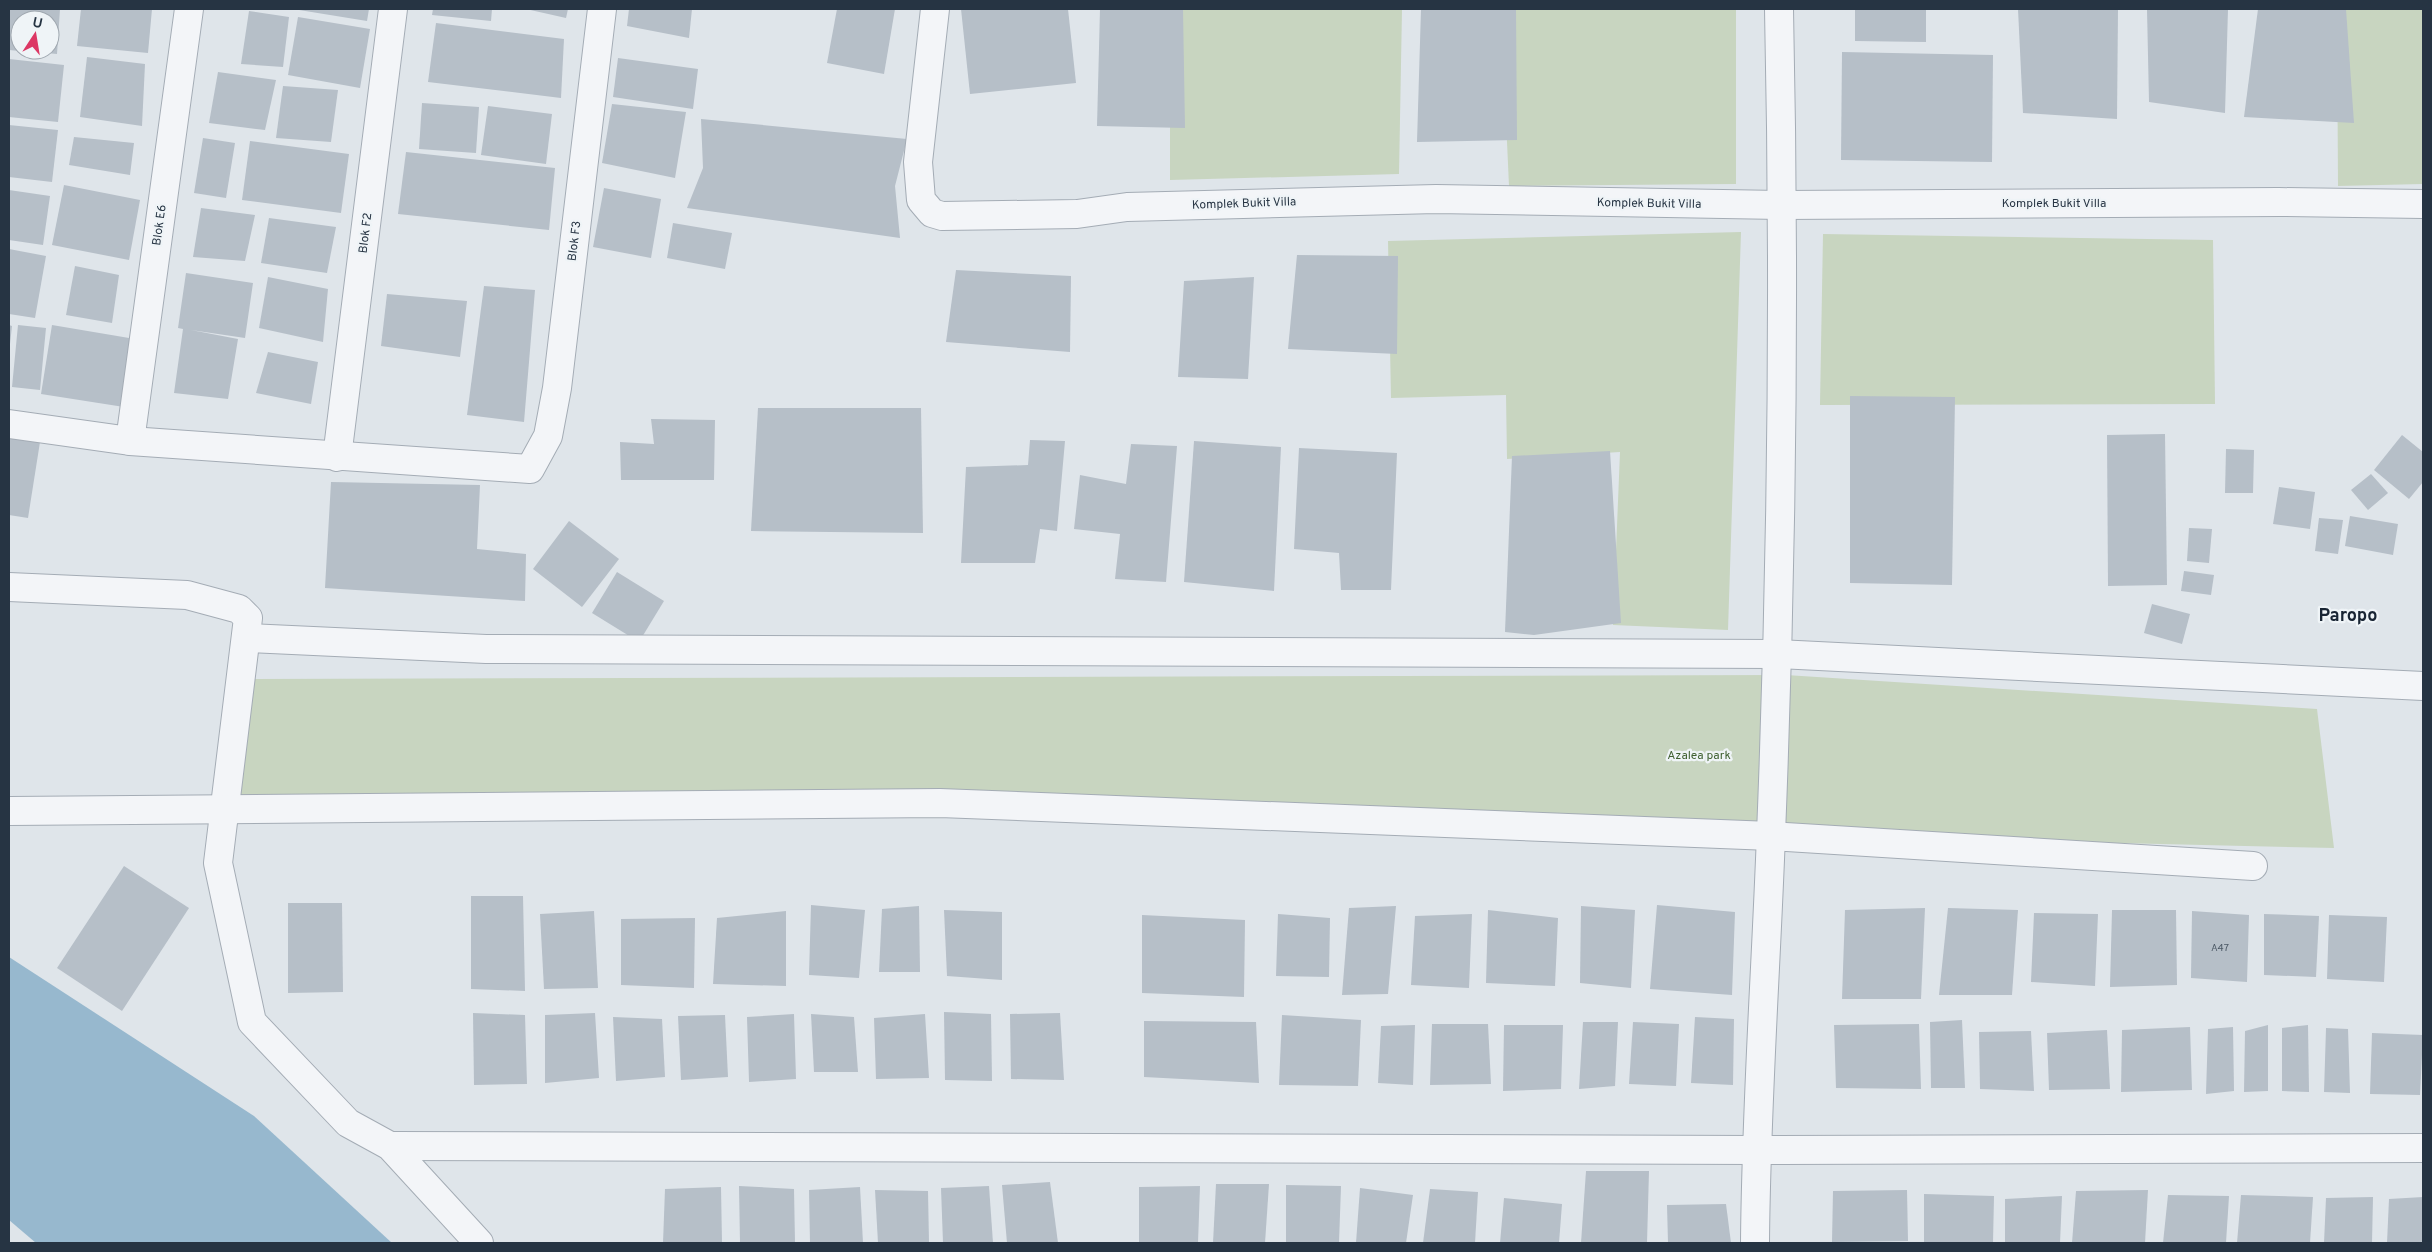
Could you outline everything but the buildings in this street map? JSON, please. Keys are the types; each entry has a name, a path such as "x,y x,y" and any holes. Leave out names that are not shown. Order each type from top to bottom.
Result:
{"street":[{"name":"Blok E6","path":"130,441 189,9"},
{"name":"Blok F2","path":"337,457 393,9"},
{"name":"Blok F3","path":"337,457 530,469 548,436 557,388 602,9"},
{"name":"Komplek Bukit Villa","path":"935,9 918,162 921,200 932,213 942,216 1077,214 1127,207 1240,203 1436,199 1783,205 2269,202 2423,204"},
{"path":"1755,1243 1756,1150 1771,836 1776,654 1783,205 1779,9"},
{"path":"9,424 130,441 337,457"},
{"path":"9,587 187,595 239,609 248,618 218,863 252,1022 348,1123 390,1146 479,1243"},
{"path":"247,638 496,649 1776,654 2423,686"},
{"path":"9,811 940,803 1771,836 2253,866"},
{"path":"390,1146 1756,1150 2423,1148"}],"green space":[{"path":"1170,9 1402,9 1399,174 1170,180"},
{"path":"1501,9 1736,9 1736,184 1509,186"},
{"path":"2337,9 2423,9 2423,184 2338,186"},
{"path":"1741,232 1728,630 1613,625 1620,452 1507,459 1506,395 1391,398 1388,241"},
{"path":"1823,234 2213,240 2215,404 1820,405"},
{"name":"Azalea park","path":"1786,675 2317,709 2334,848 998,817 233,810 248,679"}],"water":[{"path":"9,957 254,1116 392,1243 36,1243 9,1220"}],"district":[{"name":"Paropo","path":"2348,615"}]}
